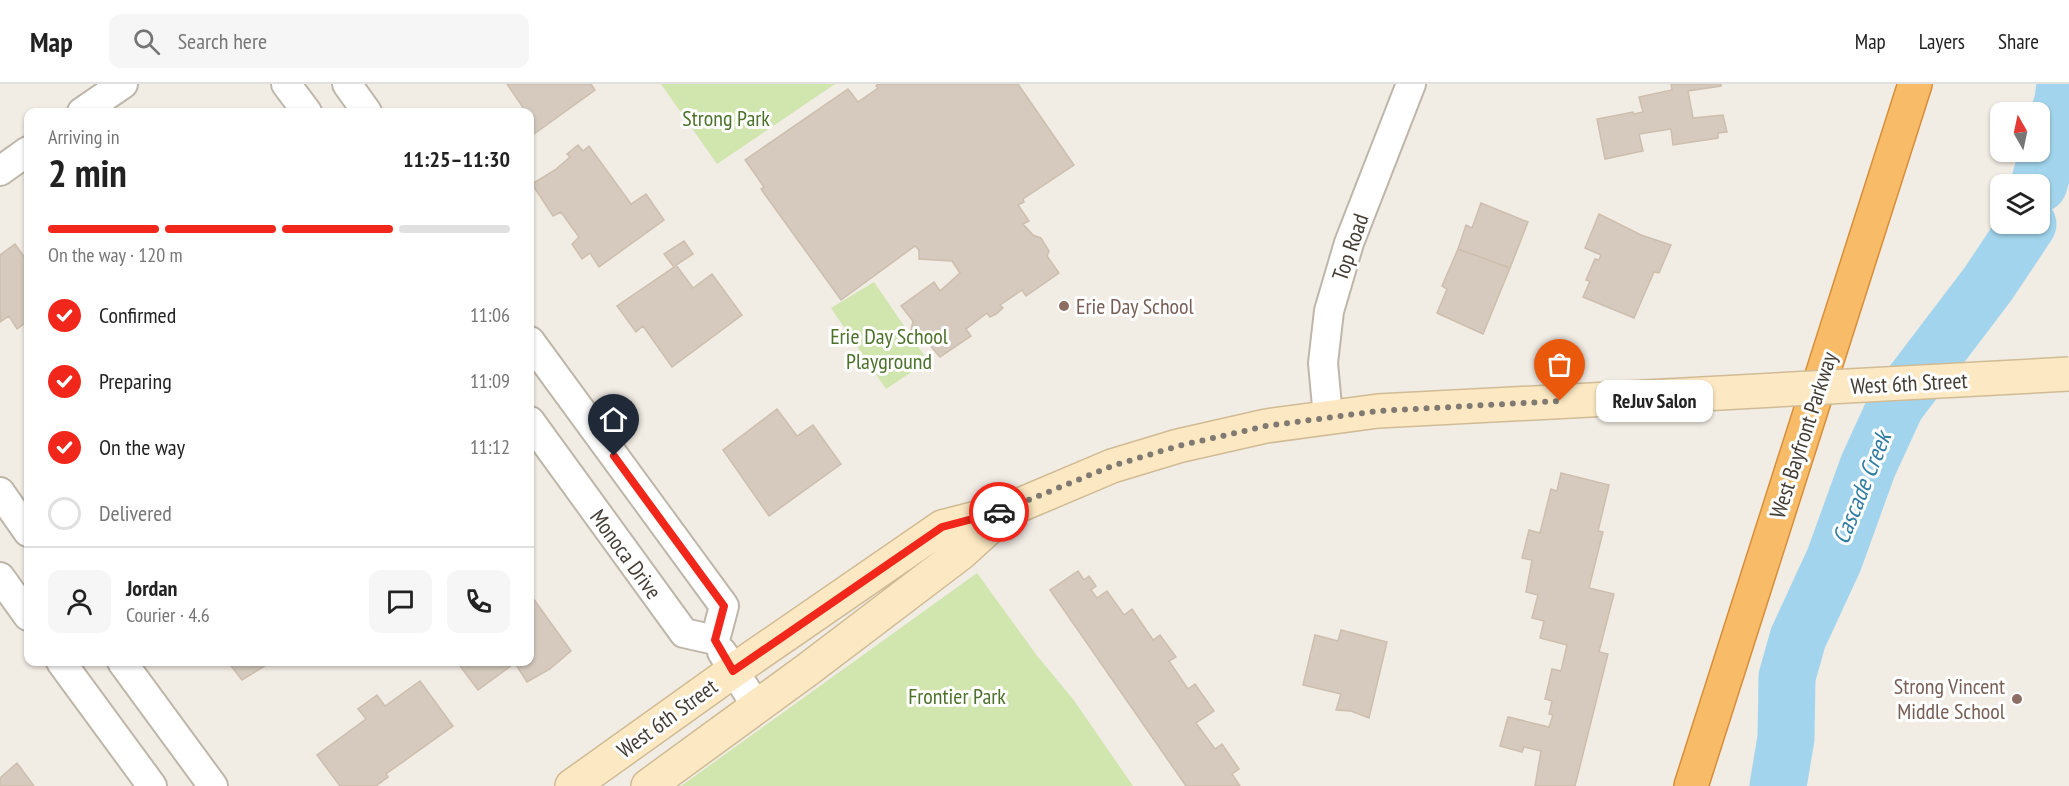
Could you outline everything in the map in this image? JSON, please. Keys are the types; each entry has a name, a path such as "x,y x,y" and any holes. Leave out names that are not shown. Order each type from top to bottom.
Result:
{"highway":[{"name":"West Bayfront Parkway","path":"1691,786 1915,84"}],"main road":[{"name":"West 6th Street","path":"572,786 733,671 942,527 1008,510 1112,466 1178,446 1266,426 1378,411 2069,374"},
{"name":"West 6th Street","path":"648,786 758,707 961,553 1008,510"}],"street":[{"path":"88,108 123,84"},
{"path":"286,84 304,108"},
{"path":"347,84 364,108"},
{"name":"Top Road","path":"1328,417 1323,363 1329,311 1349,243 1411,84"},
{"path":"0,171 24,154"},
{"path":"534,346 724,606 715,640 758,707"},
{"name":"Monoca Drive","path":"534,427 684,633 715,640"},
{"path":"0,492 24,526"},
{"path":"0,577 24,610"},
{"path":"64,666 152,786"},
{"path":"125,666 213,786"}],"green space":[{"name":"Strong Park","path":"661,84 835,84 717,164"},
{"name":"Erie Day School Playground","path":"874,282 928,361 886,389 831,308"},
{"name":"Frontier Park","path":"977,573 1038,657 1073,699 1133,786 681,786"}],"building":[{"path":"507,84 591,84 595,90 534,134 534,108 523,108"},
{"path":"878,84 1018,84 1074,165 1023,199 1024,202 1018,205 1029,221 1023,224 1033,235 1041,238 1049,251 1047,256 1059,273 1026,296 1022,290 1000,305 1003,308 996,314 990,317 987,313 966,329 971,336 940,357 928,343 922,343 911,331 913,321 901,306 934,282 940,291 960,273 952,261 919,259 919,250 915,246 841,300 761,189 764,187 745,160 848,89 858,102 878,88 876,86"},
{"path":"1671,84 1721,84 1721,86 1688,91 1693,118 1723,115 1727,132 1718,133 1718,138 1673,145 1671,129 1639,134 1643,151 1605,159 1597,119 1643,112 1639,97 1672,90"},
{"path":"578,145 583,151 589,146 631,204 646,194 664,220 599,267 590,253 582,259 572,244 579,237 561,212 553,216 534,187 534,183 555,170 570,157 567,154"},
{"path":"1481,203 1528,222 1510,268 1458,249 1466,225 1472,228"},
{"path":"1599,214 1641,235 1671,245 1659,273 1654,272 1634,318 1583,297 1590,281 1586,280 1595,259 1599,260 1601,255 1585,248"},
{"path":"684,241 693,254 676,265 693,288 712,274 742,315 672,367 643,326 636,332 617,306 674,267 664,254"},
{"path":"15,244 24,256 24,324 17,329 9,316 0,322 0,255"},
{"path":"1458,249 1510,268 1483,334 1437,313 1447,289 1442,286"},
{"path":"777,409 797,436 813,425 841,464 769,516 723,450"},
{"path":"1561,473 1609,485 1598,531 1603,532 1589,588 1614,594 1599,652 1608,654 1575,786 1535,786 1541,751 1524,747 1522,752 1500,746 1508,717 1549,727 1553,715 1549,714 1552,701 1545,699 1552,669 1561,671 1567,645 1540,638 1544,621 1532,618 1538,595 1526,592 1532,560 1522,558 1529,530 1540,533 1551,489 1557,491"},
{"path":"1078,571 1084,580 1089,576 1096,586 1091,590 1097,598 1107,591 1124,615 1132,609 1153,640 1160,635 1176,657 1169,661 1188,689 1195,684 1214,711 1196,723 1215,749 1222,744 1239,769 1232,774 1240,786 1186,786 1050,590"},
{"path":"534,600 571,651 550,669 527,682 517,666 534,666"},
{"path":"1341,630 1387,642 1369,718 1351,711 1336,710 1341,694 1303,685 1315,635 1338,641"},
{"path":"231,666 265,666 242,680"},
{"path":"460,666 511,666 478,690"},
{"path":"420,681 453,726 386,774 388,777 376,786 340,786 317,755 366,719 358,709 377,695 385,706"},
{"path":"17,763 34,786 0,786 0,778"}],"waterway":[{"name":"Cascade Creek","path":"2042,174 2063,100 2065,84"},
{"name":"Cascade Creek","path":"1778,786 1786,738 1787,677 1798,638 1834,560 1868,466 1896,405 1988,284 2021,234"}],"way so far":[{"path":"999,512 1112,466 1178,446 1266,426 1378,411 1560,401"}],"place":[{"name":"Erie Day School","path":"1064,306"},
{"name":"ReJuv Salon","path":"1560,401"},
{"name":"Strong Vincent Middle School","path":"2017,699"}],"route":[{"path":"614,456 724,606 715,640 733,671 942,527 999,512"}]}
